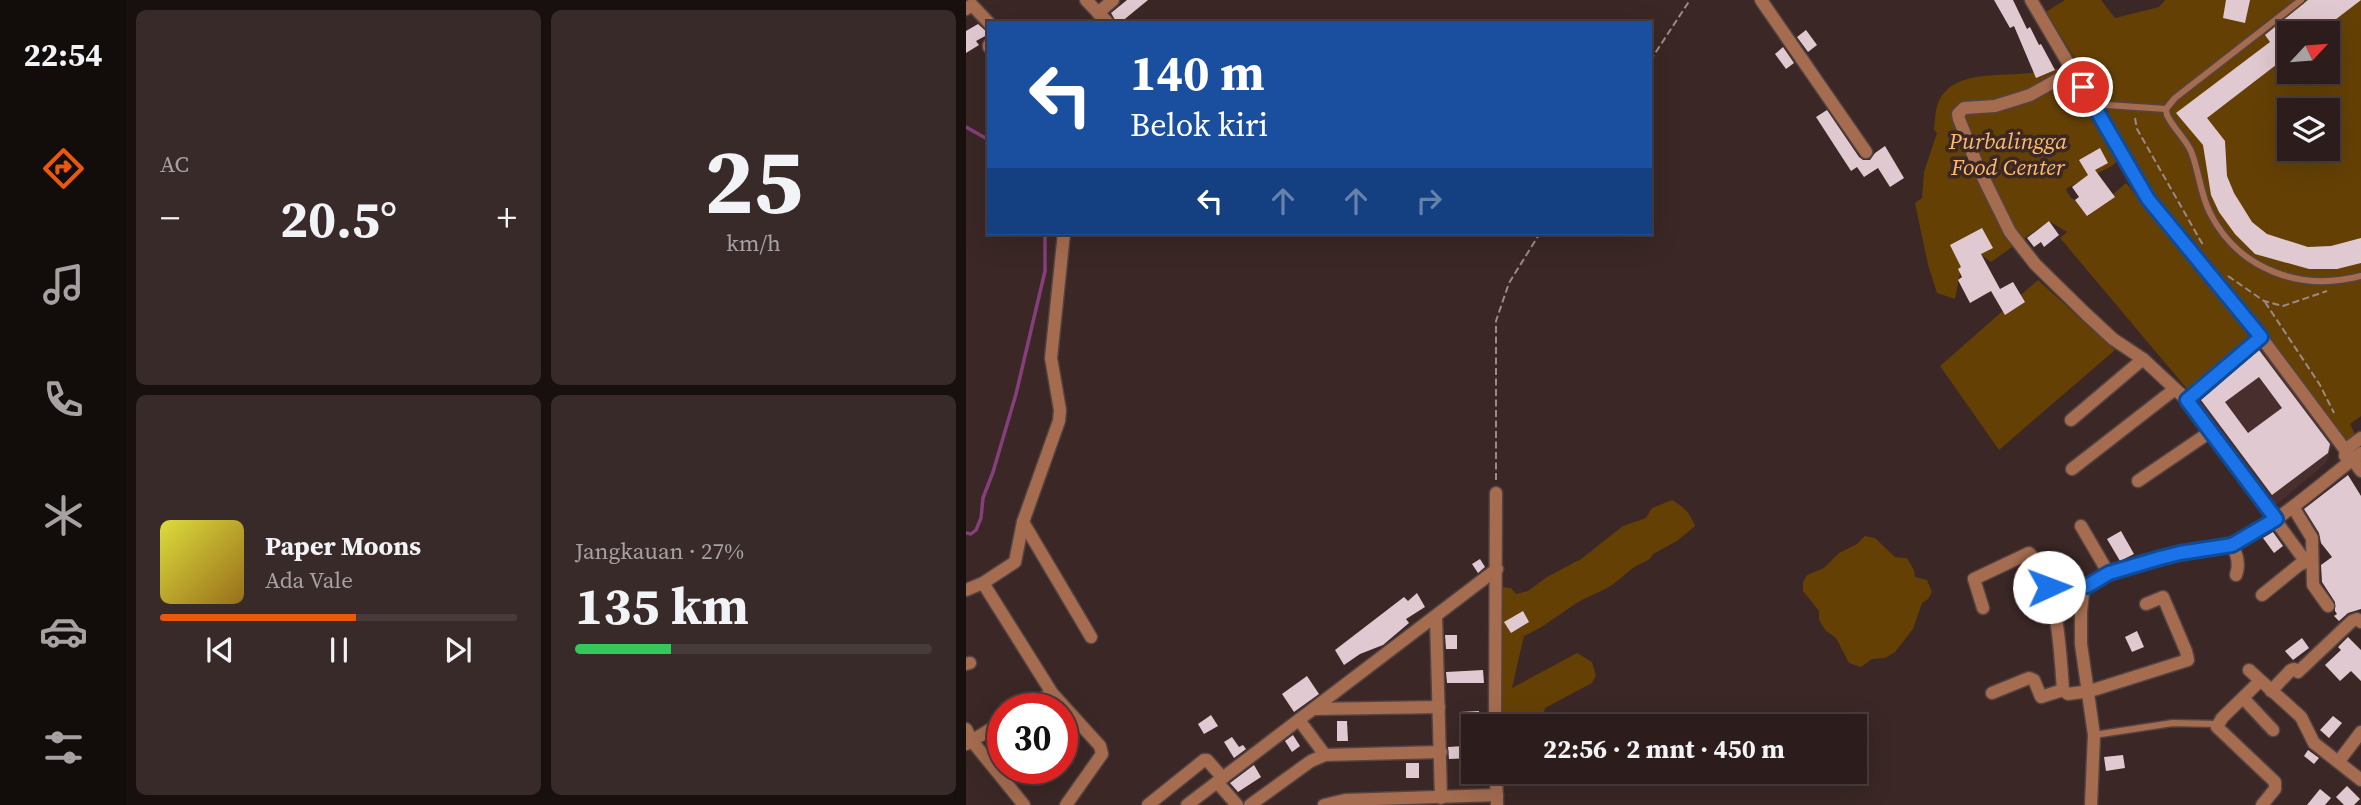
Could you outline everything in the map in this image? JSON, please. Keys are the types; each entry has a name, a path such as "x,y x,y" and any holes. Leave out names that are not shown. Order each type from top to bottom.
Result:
{"street":[{"path":"1086,0 1106,21"},
{"path":"1098,13 1113,0"},
{"path":"1761,0 1866,152"},
{"path":"2031,0 2148,199 2261,337 2361,471"},
{"path":"966,9 972,5 987,21"},
{"path":"2073,71 2030,95 1995,106 1964,108 1958,114 1973,157 2010,232 2035,264 2113,339 2143,359 2187,400 2309,561"},
{"path":"966,590 983,583 1016,562 1023,522 1060,415 1051,358 1064,235"},
{"path":"2187,400 2261,337"},
{"path":"2071,420 2143,359"},
{"path":"2072,469 2175,389"},
{"path":"2138,481 2210,432"},
{"path":"2054,586 2087,586 2109,573 2180,553 2232,545 2293,507 2351,457 2361,438"},
{"path":"1495,714 1496,493"},
{"path":"2293,507 2312,538 2309,561 2313,585 2328,606"},
{"path":"1023,522 1091,637"},
{"path":"2081,527 2109,573"},
{"path":"2232,545 2237,556 2236,575"},
{"path":"1983,608 1974,579 2029,553 2054,586 2071,646 2088,691 2095,735 2091,805"},
{"path":"2262,595 2309,561"},
{"path":"1187,805 1497,569"},
{"path":"983,583 1052,693"},
{"path":"2065,692 2071,646 2087,586"},
{"path":"1992,693 2029,678 2034,680 2041,697 2088,691 2188,660 2163,597 2146,604"},
{"path":"1436,616 1441,797"},
{"path":"2271,691 2291,670 2294,668 2298,672 2352,621 2357,619 2361,622"},
{"path":"2249,670 2304,721 2315,743 2361,780"},
{"path":"2260,681 2217,724 2218,730 2275,782 2275,789 2262,805"},
{"path":"2243,698 2273,730"},
{"path":"1312,709 1439,707"},
{"path":"1299,720 1325,755"},
{"path":"1066,805 1102,754 1100,746 1078,721"},
{"path":"987,729 968,738 1024,805"},
{"path":"2339,761 2361,732"},
{"path":"1250,805 1311,761 1325,755 1441,752"},
{"path":"1148,805 1204,760 1207,760 1220,779 1233,804"},
{"path":"1324,805 1345,800 1441,797 1497,800"}],"lane":[{"path":"2166,109 2175,98 2301,0"},
{"path":"2092,104 2166,109"},
{"path":"2166,109 2170,122 2190,150 2211,214 2228,239 2248,259 2268,270 2304,281 2319,282 2361,276"},
{"path":"2095,735 2173,723 2217,724"}],"path":[{"path":"1652,58 1690,0"},
{"path":"1496,493 1496,321 1509,283 1539,235"},
{"path":"2264,301 2320,385 2339,422"}],"shaded area":[{"path":"2261,344 2335,440 2326,463 2276,505 2194,395"}],"green space":[{"path":"2065,0 2101,0 2115,18 2159,7 2165,0 2361,0 2361,416 2350,424 2357,438 2350,446 2149,195 2106,121 2108,112 2046,12"},
{"name":"Purbalingga Food Center","path":"2057,69 2060,72 2057,76 2063,84 2066,77 2118,160 2112,166 2067,188 2071,198 2083,204 2088,216 2126,183 2253,335 2188,390 2060,238 2067,232 2049,221 1991,262 1976,251 1963,258 1955,299 1937,293 1915,203 1922,198 1924,172 1937,133 1934,130 1938,103 1946,91 1958,82"},
{"path":"2038,280 2115,350 1999,450 1940,366"},
{"path":"1672,500 1686,511 1695,526 1677,541 1632,568 1609,587 1524,636 1512,688 1577,653 1592,662 1596,676 1592,683 1545,708 1544,714 1501,714 1501,587 1511,588 1516,594 1528,591 1547,577 1581,559 1623,526 1646,518 1652,508"},
{"path":"1865,536 1875,538 1895,557 1907,558 1915,577 1927,580 1932,592 1922,603 1913,629 1895,652 1885,658 1872,659 1861,667 1849,663 1836,638 1826,631 1819,620 1819,611 1803,591 1803,582 1807,575 1824,568 1839,553 1857,544"}],"building":[{"path":"1127,0 1148,0 1122,21 1116,21 1111,13"},
{"path":"1994,0 2013,0 2027,29 2030,27 2055,70 2036,78 2014,26 2010,28"},
{"path":"2226,0 2250,0 2245,23 2223,18"},
{"path":"2308,0 2361,0 2334,21 2282,21"},
{"path":"978,24 987,35 976,41 979,45 966,53 966,31"},
{"path":"2277,25 2277,64 2207,118 2225,141 2227,176 2234,193 2252,222 2267,234 2308,247 2331,246 2361,238 2361,263 2337,269 2309,269 2255,254 2235,234 2219,212 2211,195 2203,145 2176,113 2270,42 2265,35"},
{"path":"1806,30 1817,45 1808,52 1797,37"},
{"path":"1783,47 1794,63 1786,69 1775,54"},
{"path":"1827,110 1859,157 1870,160 1885,146 1904,178 1890,187 1878,168 1864,177 1857,167 1851,171 1816,117"},
{"path":"2100,148 2108,163 2095,170 2115,197 2087,216 2075,200 2079,197 2072,187 2088,175 2079,160"},
{"path":"2049,221 2059,235 2044,247 2041,242 2034,247 2027,238"},
{"path":"1982,228 1993,248 1981,254 2000,289 2013,282 2025,302 2005,315 1991,291 1970,303 1958,280 1962,277 1958,269 1961,267 1950,245"},
{"path":"2259,350 2330,444 2328,453 2272,495 2201,400","holes":["2259,377 2282,408 2248,433 2225,402"]},
{"path":"2348,475 2361,496 2361,609 2348,613 2339,621 2334,616 2337,614 2335,602 2322,582 2321,565 2332,557 2321,543 2319,533 2304,509"},
{"path":"2121,531 2134,554 2120,561 2107,539"},
{"path":"2273,532 2283,546 2274,553 2263,538"},
{"path":"1480,559 1485,567 1478,573 1472,564"},
{"path":"1417,593 1425,607 1406,619 1409,623 1383,645 1360,654 1344,665 1335,650 1404,597 1408,601"},
{"path":"1523,611 1529,622 1511,633 1504,622"},
{"path":"2137,631 2144,647 2132,652 2125,637"},
{"path":"1445,635 1457,635 1457,649 1446,649"},
{"path":"2348,637 2361,650 2361,681 2351,671 2340,681 2325,665 2341,650 2338,647"},
{"path":"2302,638 2309,648 2293,660 2285,651"},
{"path":"1483,670 1484,683 1447,683 1446,672"},
{"path":"1307,676 1319,694 1294,712 1282,694"},
{"path":"1479,711 1479,714 1461,714 1460,724 1460,712"},
{"path":"1211,715 1218,726 1204,734 1198,724"},
{"path":"2333,716 2342,723 2329,738 2320,730"},
{"path":"1337,721 1347,721 1348,741 1337,741"},
{"path":"1293,735 1300,746 1292,752 1285,741"},
{"path":"1232,737 1239,747 1243,745 1246,749 1234,758 1224,742"},
{"path":"1461,746 1461,759 1449,759 1448,747"},
{"path":"2308,750 2319,758 2314,764 2304,756"},
{"path":"2123,755 2125,768 2106,771 2104,757"},
{"path":"1406,763 1419,763 1419,778 1406,778"},
{"path":"1254,765 1261,777 1238,792 1230,783"},
{"path":"2347,786 2360,799 2354,805 2344,805 2336,797"},
{"path":"2320,789 2331,798 2325,805 2307,805"}],"waterway":[{"path":"966,127 987,139"},
{"path":"966,533 971,534 976,530 981,518 983,498 1016,394 1045,271 1045,235"}],"route":[{"path":"2049,587 2087,586 2109,573 2160,558 2232,545 2276,519 2187,400 2261,337 2148,199 2083,87"}]}
